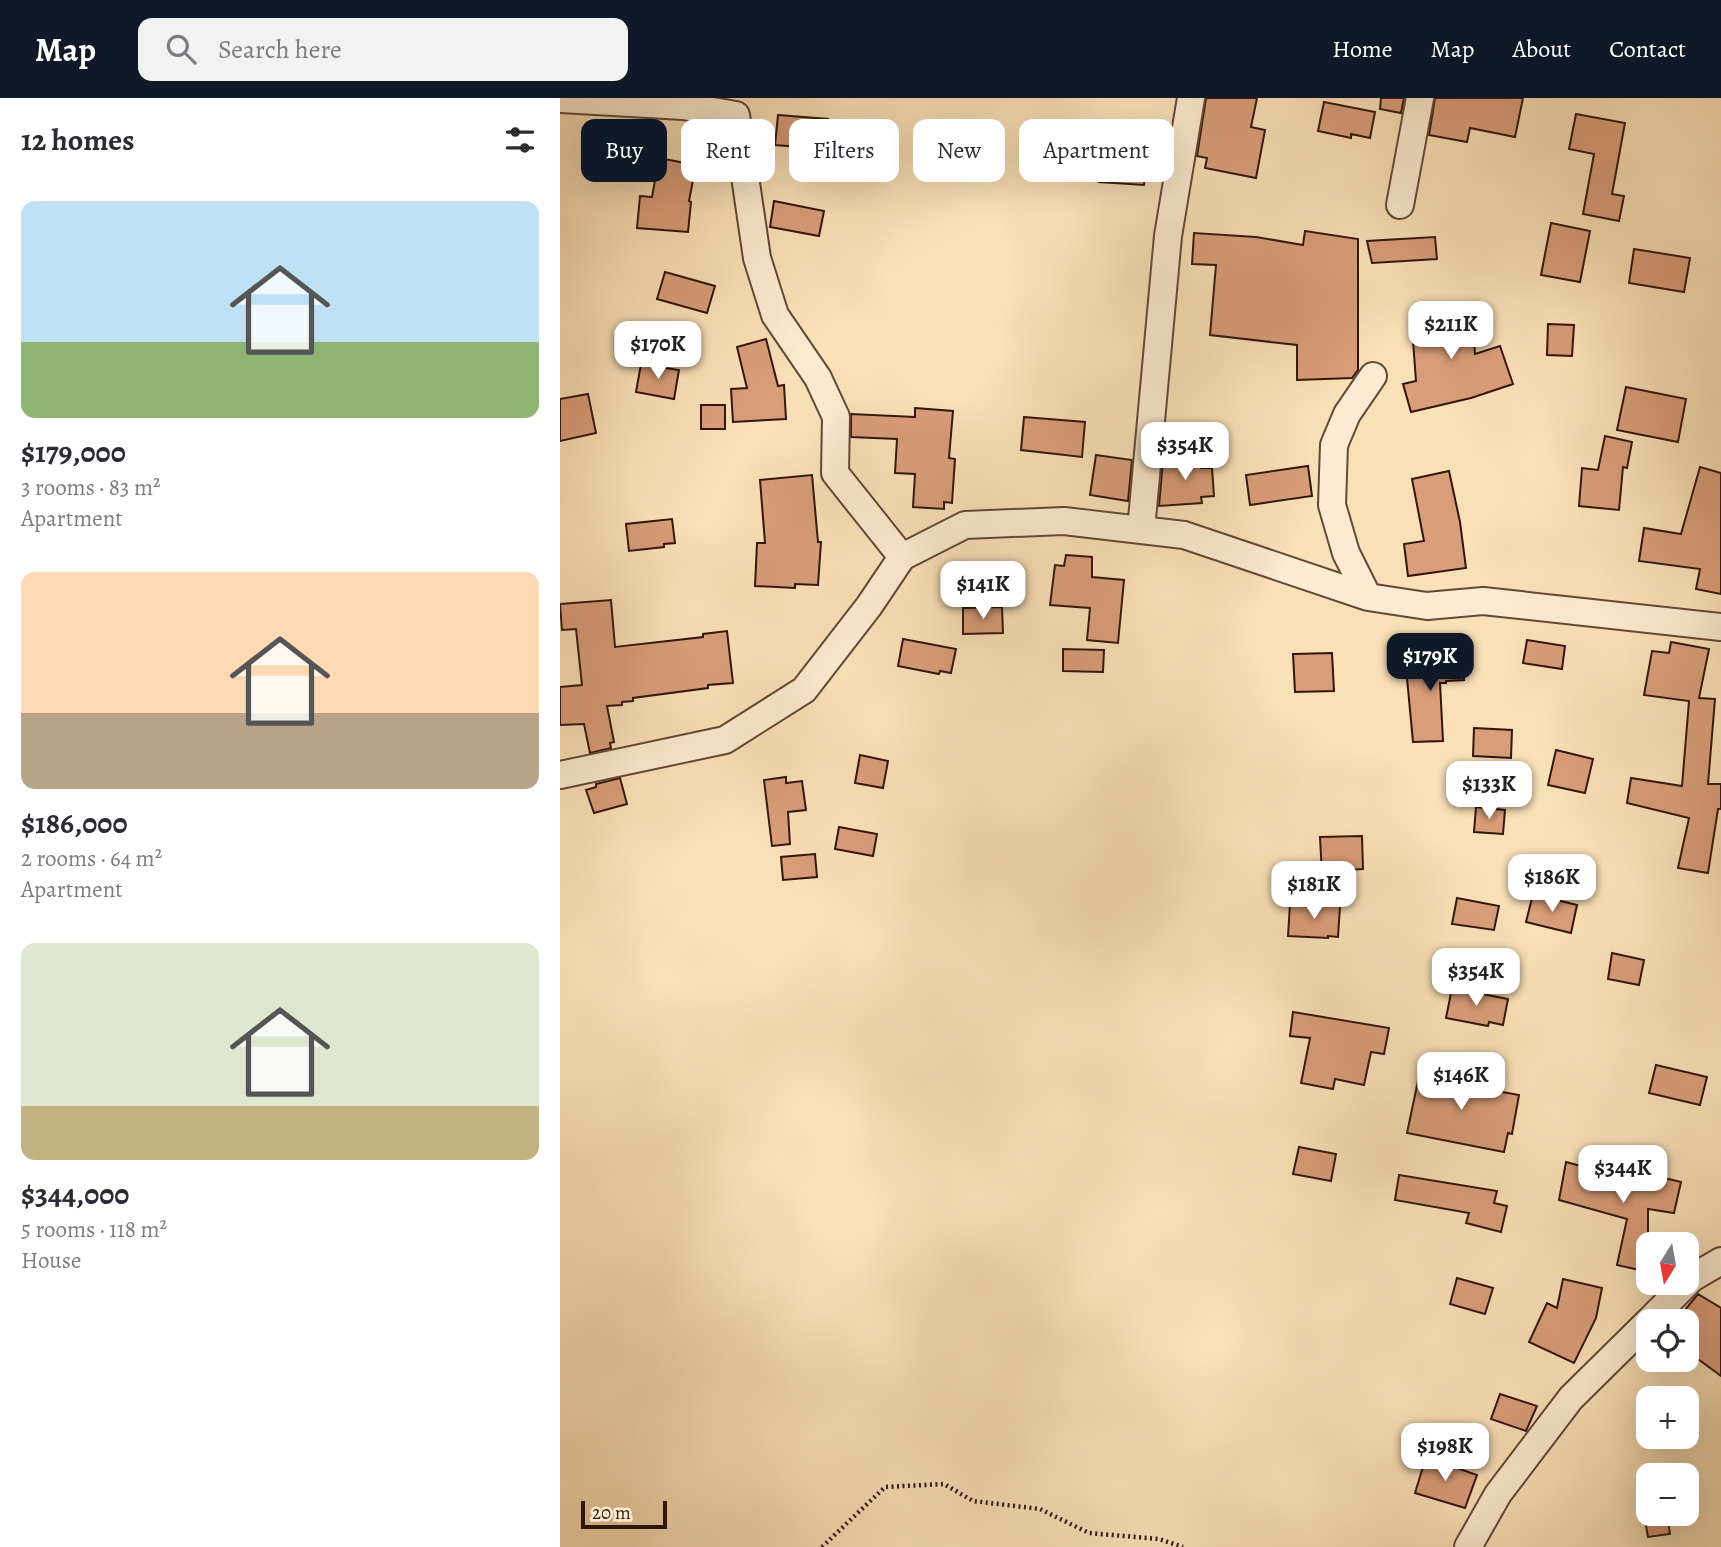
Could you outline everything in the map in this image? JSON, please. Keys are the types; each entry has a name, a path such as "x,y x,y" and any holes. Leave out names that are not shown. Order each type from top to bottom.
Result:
{"street":[{"path":"1141,530 1168,236 1191,98"},
{"path":"1400,205 1420,98"},
{"path":"560,99 683,106 736,115 757,258 775,315 818,378 836,417 835,473 901,558"},
{"path":"1368,597 1346,553 1332,505 1334,445 1348,414 1373,376"},
{"path":"560,775 725,740 804,690 869,606 901,558 965,525 1064,522 1184,535 1368,597 1427,606 1483,601 1721,627"},
{"path":"1661,1309 1692,1278 1721,1261"},
{"path":"1468,1547 1498,1494 1571,1398 1636,1334"}],"path":[{"path":"822,1547 885,1487 944,1484 973,1501 1041,1509 1089,1533 1159,1539 1183,1547"}],"building":[{"path":"1206,98 1257,98 1251,127 1265,130 1256,178 1205,168 1207,158 1197,156"},
{"path":"1381,98 1404,98 1401,113 1380,109"},
{"path":"1435,98 1523,98 1515,137 1470,128 1467,142 1429,135"},
{"path":"1324,102 1375,112 1370,138 1351,134 1351,138 1318,131"},
{"path":"1576,114 1625,123 1612,194 1624,196 1619,221 1583,214 1594,154 1569,149"},
{"path":"778,115 828,119 789,119 789,146 775,145"},
{"path":"667,160 681,162 681,182 693,182 688,232 637,228 640,196 652,197 655,182 667,182"},
{"path":"1099,182 1144,182 1144,185"},
{"path":"774,201 824,211 819,236 770,227"},
{"path":"1551,223 1590,231 1580,282 1541,275"},
{"path":"1305,231 1358,239 1358,370 1352,378 1297,380 1297,345 1210,335 1216,265 1192,264 1194,233 1256,237 1303,245"},
{"path":"1435,237 1437,259 1372,263 1367,241"},
{"path":"1634,249 1690,258 1684,292 1629,283"},
{"path":"665,272 715,286 707,313 657,299"},
{"path":"1472,309 1475,354 1500,346 1513,384 1471,398 1411,412 1403,384 1416,381 1411,314"},
{"path":"1548,324 1574,325 1572,356 1547,355"},
{"path":"766,339 778,386 784,385 786,419 733,422 731,389 747,388 737,347"},
{"path":"641,364 679,370 674,399 636,392"},
{"path":"1626,387 1686,399 1678,442 1617,430"},
{"path":"588,394 596,433 560,441 560,399"},
{"path":"701,405 725,405 725,429 701,429"},
{"path":"915,408 953,411 949,458 955,459 952,503 944,502 944,509 913,507 915,474 895,473 897,439 851,437 851,414 915,417"},
{"path":"1024,417 1085,422 1082,457 1021,450"},
{"path":"1605,436 1632,442 1627,468 1623,467 1619,510 1579,506 1582,468 1598,470"},
{"path":"1096,455 1132,460 1128,501 1090,495"},
{"path":"1200,458 1201,468 1212,468 1214,496 1201,497 1202,503 1159,506 1163,461"},
{"path":"1308,466 1312,496 1250,505 1246,475"},
{"path":"1700,467 1721,473 1721,594 1696,589 1700,569 1639,561 1644,528 1681,534"},
{"path":"1449,471 1466,568 1408,576 1404,544 1424,541 1412,479"},
{"path":"812,475 818,542 821,542 818,585 795,584 795,588 755,586 757,543 765,543 760,480"},
{"path":"672,519 675,543 629,551 626,524"},
{"path":"1066,555 1092,557 1092,577 1124,580 1118,643 1087,640 1090,608 1050,605 1055,565 1064,566"},
{"path":"611,600 615,647 703,637 703,634 727,631 733,683 633,698 633,701 622,702 622,705 607,706 614,742 610,743 611,748 590,753 584,724 560,725 560,687 582,685 576,629 562,630 560,604"},
{"path":"1002,607 1003,633 963,634 963,608"},
{"path":"903,639 956,649 951,673 940,671 939,674 898,666"},
{"path":"1527,640 1565,646 1562,669 1523,663"},
{"path":"1671,642 1709,649 1699,698 1715,699 1708,784 1721,784 1721,809 1718,809 1708,873 1678,868 1689,818 1627,803 1631,778 1682,786 1689,701 1644,695 1652,651 1669,653"},
{"path":"1063,649 1104,650 1103,672 1063,671"},
{"path":"1332,653 1334,691 1295,692 1293,654"},
{"path":"1405,657 1463,657 1464,680 1440,683 1443,741 1413,742"},
{"path":"1474,728 1512,730 1511,758 1473,756"},
{"path":"1556,750 1593,759 1585,793 1548,785"},
{"path":"860,755 888,761 883,788 855,783"},
{"path":"786,777 786,783 802,781 806,810 788,812 790,844 772,846 764,780"},
{"path":"620,778 627,804 594,813 586,790 596,787 596,784"},
{"path":"1476,807 1505,810 1503,834 1474,832"},
{"path":"839,827 877,834 873,856 835,849"},
{"path":"1362,836 1363,869 1347,870 1347,874 1322,875 1320,837"},
{"path":"815,854 817,877 783,880 781,857"},
{"path":"1533,894 1577,905 1571,933 1526,922"},
{"path":"1457,898 1499,906 1494,930 1452,924"},
{"path":"1290,904 1340,906 1338,937 1288,936"},
{"path":"1612,953 1644,960 1639,985 1608,979"},
{"path":"1452,988 1508,999 1503,1025 1489,1022 1488,1026 1446,1018"},
{"path":"1293,1012 1389,1028 1384,1054 1371,1052 1364,1085 1335,1079 1333,1089 1301,1083 1310,1038 1290,1036"},
{"path":"1422,1062 1445,1066 1442,1081 1519,1095 1512,1134 1508,1133 1504,1152 1407,1133"},
{"path":"1656,1065 1707,1077 1700,1105 1649,1093"},
{"path":"1299,1147 1336,1154 1331,1181 1293,1174"},
{"path":"1566,1162 1603,1172 1601,1178 1633,1188 1638,1164 1648,1165 1648,1189 1652,1175 1681,1182 1674,1213 1648,1209 1648,1232 1636,1232 1636,1269 1617,1265 1627,1219 1559,1200"},
{"path":"1399,1175 1497,1191 1494,1203 1507,1206 1501,1232 1466,1223 1469,1213 1395,1200"},
{"path":"1457,1278 1493,1288 1485,1314 1450,1304"},
{"path":"1563,1279 1602,1288 1596,1318 1574,1363 1529,1342 1547,1303 1557,1308"},
{"path":"1699,1295 1721,1308 1721,1376 1699,1360 1699,1309 1686,1309"},
{"path":"1500,1394 1537,1406 1526,1431 1491,1419"},
{"path":"1426,1457 1477,1475 1465,1508 1415,1493"},
{"path":"1646,1526 1669,1526 1670,1534 1648,1537"}]}
